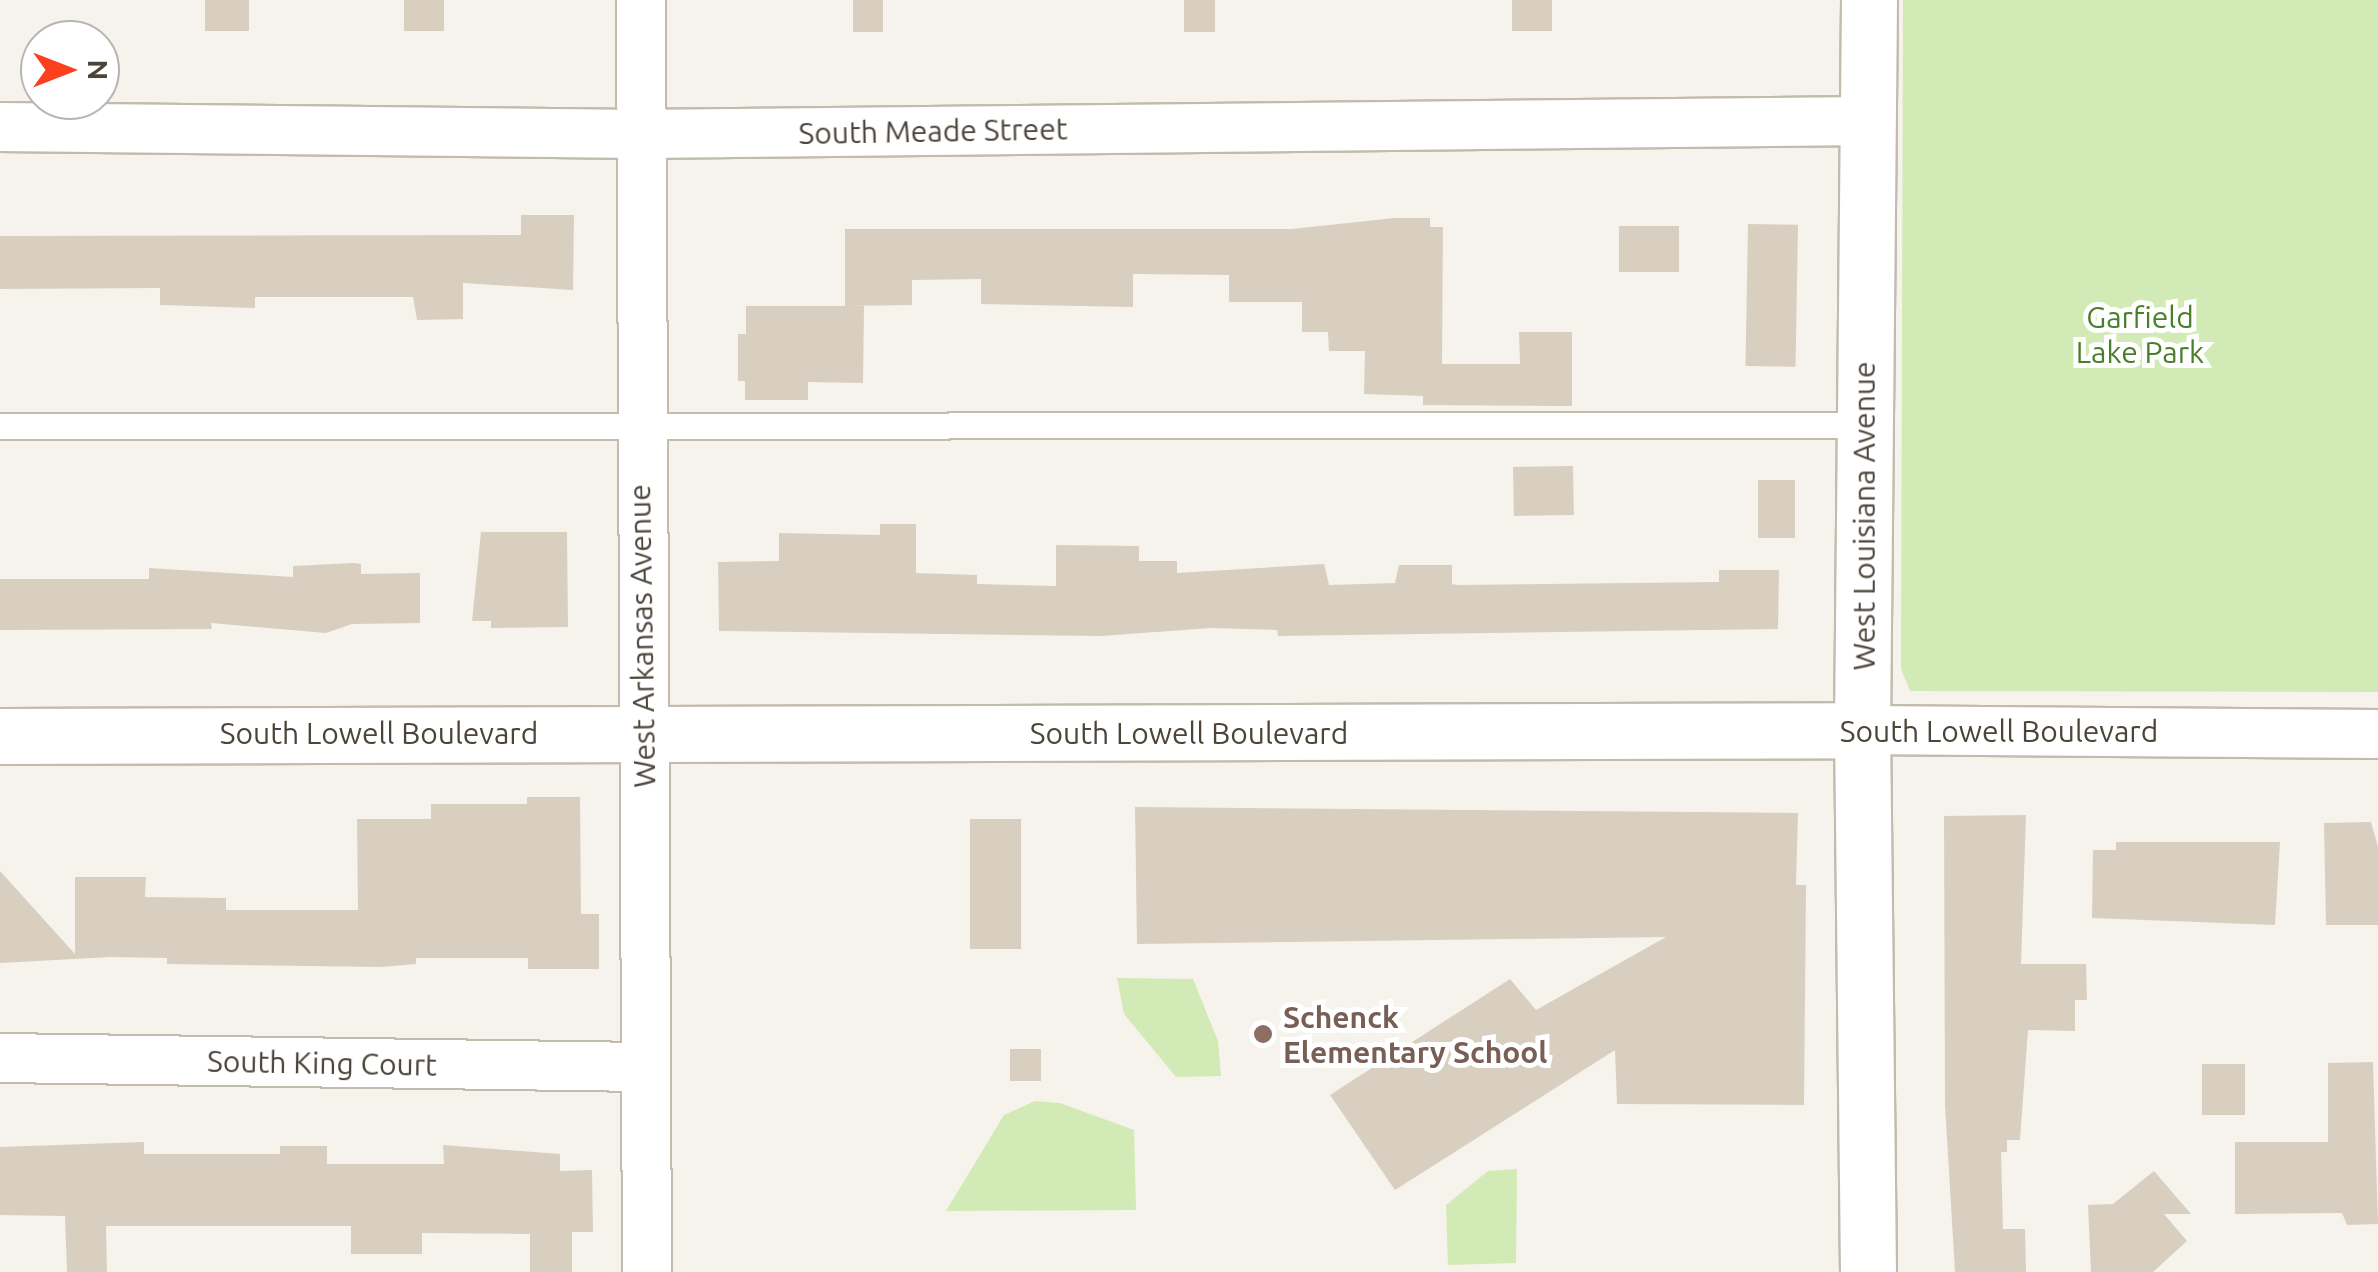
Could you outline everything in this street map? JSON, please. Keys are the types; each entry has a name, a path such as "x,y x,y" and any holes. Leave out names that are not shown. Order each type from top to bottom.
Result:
{"street":[{"name":"West Arkansas Avenue","path":"641,0 638,431 647,1272"},
{"name":"West Louisiana Avenue","path":"1868,0 1862,730 1868,1272"},
{"name":"South Meade Street","path":"0,127 641,134 1867,121"},
{"name":"South Lowell Boulevard","path":"0,736 1862,730 2378,734"},
{"name":"South King Court","path":"0,1058 645,1068"}],"lane":[{"path":"0,426 638,431 1864,425"}],"green space":[{"name":"Garfield Lake Park","path":"1903,0 2378,0 2378,692 1910,691 1901,669"},
{"path":"1117,978 1193,979 1218,1041 1221,1076 1176,1077 1124,1014"},
{"path":"1035,1101 1060,1103 1134,1130 1136,1210 946,1211 1004,1115"},
{"path":"1517,1169 1516,1263 1448,1265 1446,1205 1488,1171"}],"building":[{"path":"205,0 249,0 249,31 205,31"},
{"path":"404,0 444,0 444,31 404,31"},
{"path":"853,0 883,0 883,32 853,32"},
{"path":"1184,0 1215,0 1215,32 1184,32"},
{"path":"1512,0 1552,0 1552,31 1512,31"},
{"path":"521,215 574,215 573,290 463,283 463,319 417,320 413,297 255,297 255,308 160,305 160,288 0,289 0,236 521,235"},
{"path":"1430,218 1430,227 1443,227 1442,364 1520,364 1519,332 1572,332 1572,406 1423,405 1423,396 1364,394 1365,351 1329,351 1328,332 1302,332 1302,302 1229,302 1229,275 1133,274 1133,307 981,304 981,279 912,280 912,305 845,306 845,229 1292,229"},
{"path":"1748,224 1798,225 1796,367 1746,366"},
{"path":"1619,226 1679,226 1679,272 1619,272"},
{"path":"746,306 864,306 863,383 808,382 808,400 745,400 745,381 738,381 738,334 746,334"},
{"path":"1573,466 1574,515 1514,516 1513,467"},
{"path":"1758,480 1795,480 1795,538 1758,538"},
{"path":"880,524 916,524 916,573 977,575 977,584 1056,586 1056,545 1139,546 1139,561 1177,561 1177,573 1324,564 1329,585 1395,583 1399,565 1452,565 1452,584 1457,585 1719,582 1719,570 1779,570 1778,629 1278,636 1277,630 1211,628 1101,636 719,631 718,562 779,561 779,533 880,535"},
{"path":"481,532 567,532 568,627 491,628 491,621 472,621"},
{"path":"361,564 361,574 420,573 420,623 352,624 326,633 211,623 212,629 0,630 0,579 149,579 149,568 293,577 293,566"},
{"path":"527,797 580,797 581,914 599,914 599,969 528,969 528,958 416,958 416,964 381,967 167,964 167,958 111,957 0,963 0,871 75,954 75,877 146,877 145,897 226,898 226,910 358,910 357,819 431,819 431,804 527,804"},
{"path":"1135,807 1798,813 1796,885 1806,885 1804,1105 1617,1104 1615,1050 1395,1190 1330,1095 1510,979 1536,1010 1666,937 1137,944"},
{"path":"2026,815 2021,964 2086,964 2087,1000 2075,1000 2075,1031 2028,1030 2020,1140 2007,1140 2007,1152 2001,1152 2003,1229 2025,1229 2026,1272 1955,1272 1945,1105 1944,816"},
{"path":"970,819 1021,819 1021,949 970,949"},
{"path":"2371,822 2378,847 2378,925 2326,925 2324,823"},
{"path":"2116,842 2280,842 2275,925 2092,918 2093,850 2116,850"},
{"path":"1010,1049 1041,1049 1041,1081 1010,1081"},
{"path":"2373,1062 2378,1224 2347,1225 2342,1213 2235,1214 2235,1142 2328,1142 2328,1063"},
{"path":"2202,1064 2245,1064 2245,1115 2202,1115"},
{"path":"144,1142 144,1154 280,1154 280,1146 327,1146 327,1164 444,1164 443,1145 560,1154 560,1171 592,1170 593,1232 572,1232 572,1272 530,1272 530,1234 422,1233 422,1254 351,1254 351,1226 106,1226 107,1272 67,1272 65,1216 0,1215 0,1147"},
{"path":"2154,1171 2191,1214 2164,1214 2187,1241 2153,1272 2091,1272 2088,1205 2113,1204"}],"place":[{"name":"Schenck Elementary School","path":"1263,1034"}]}
